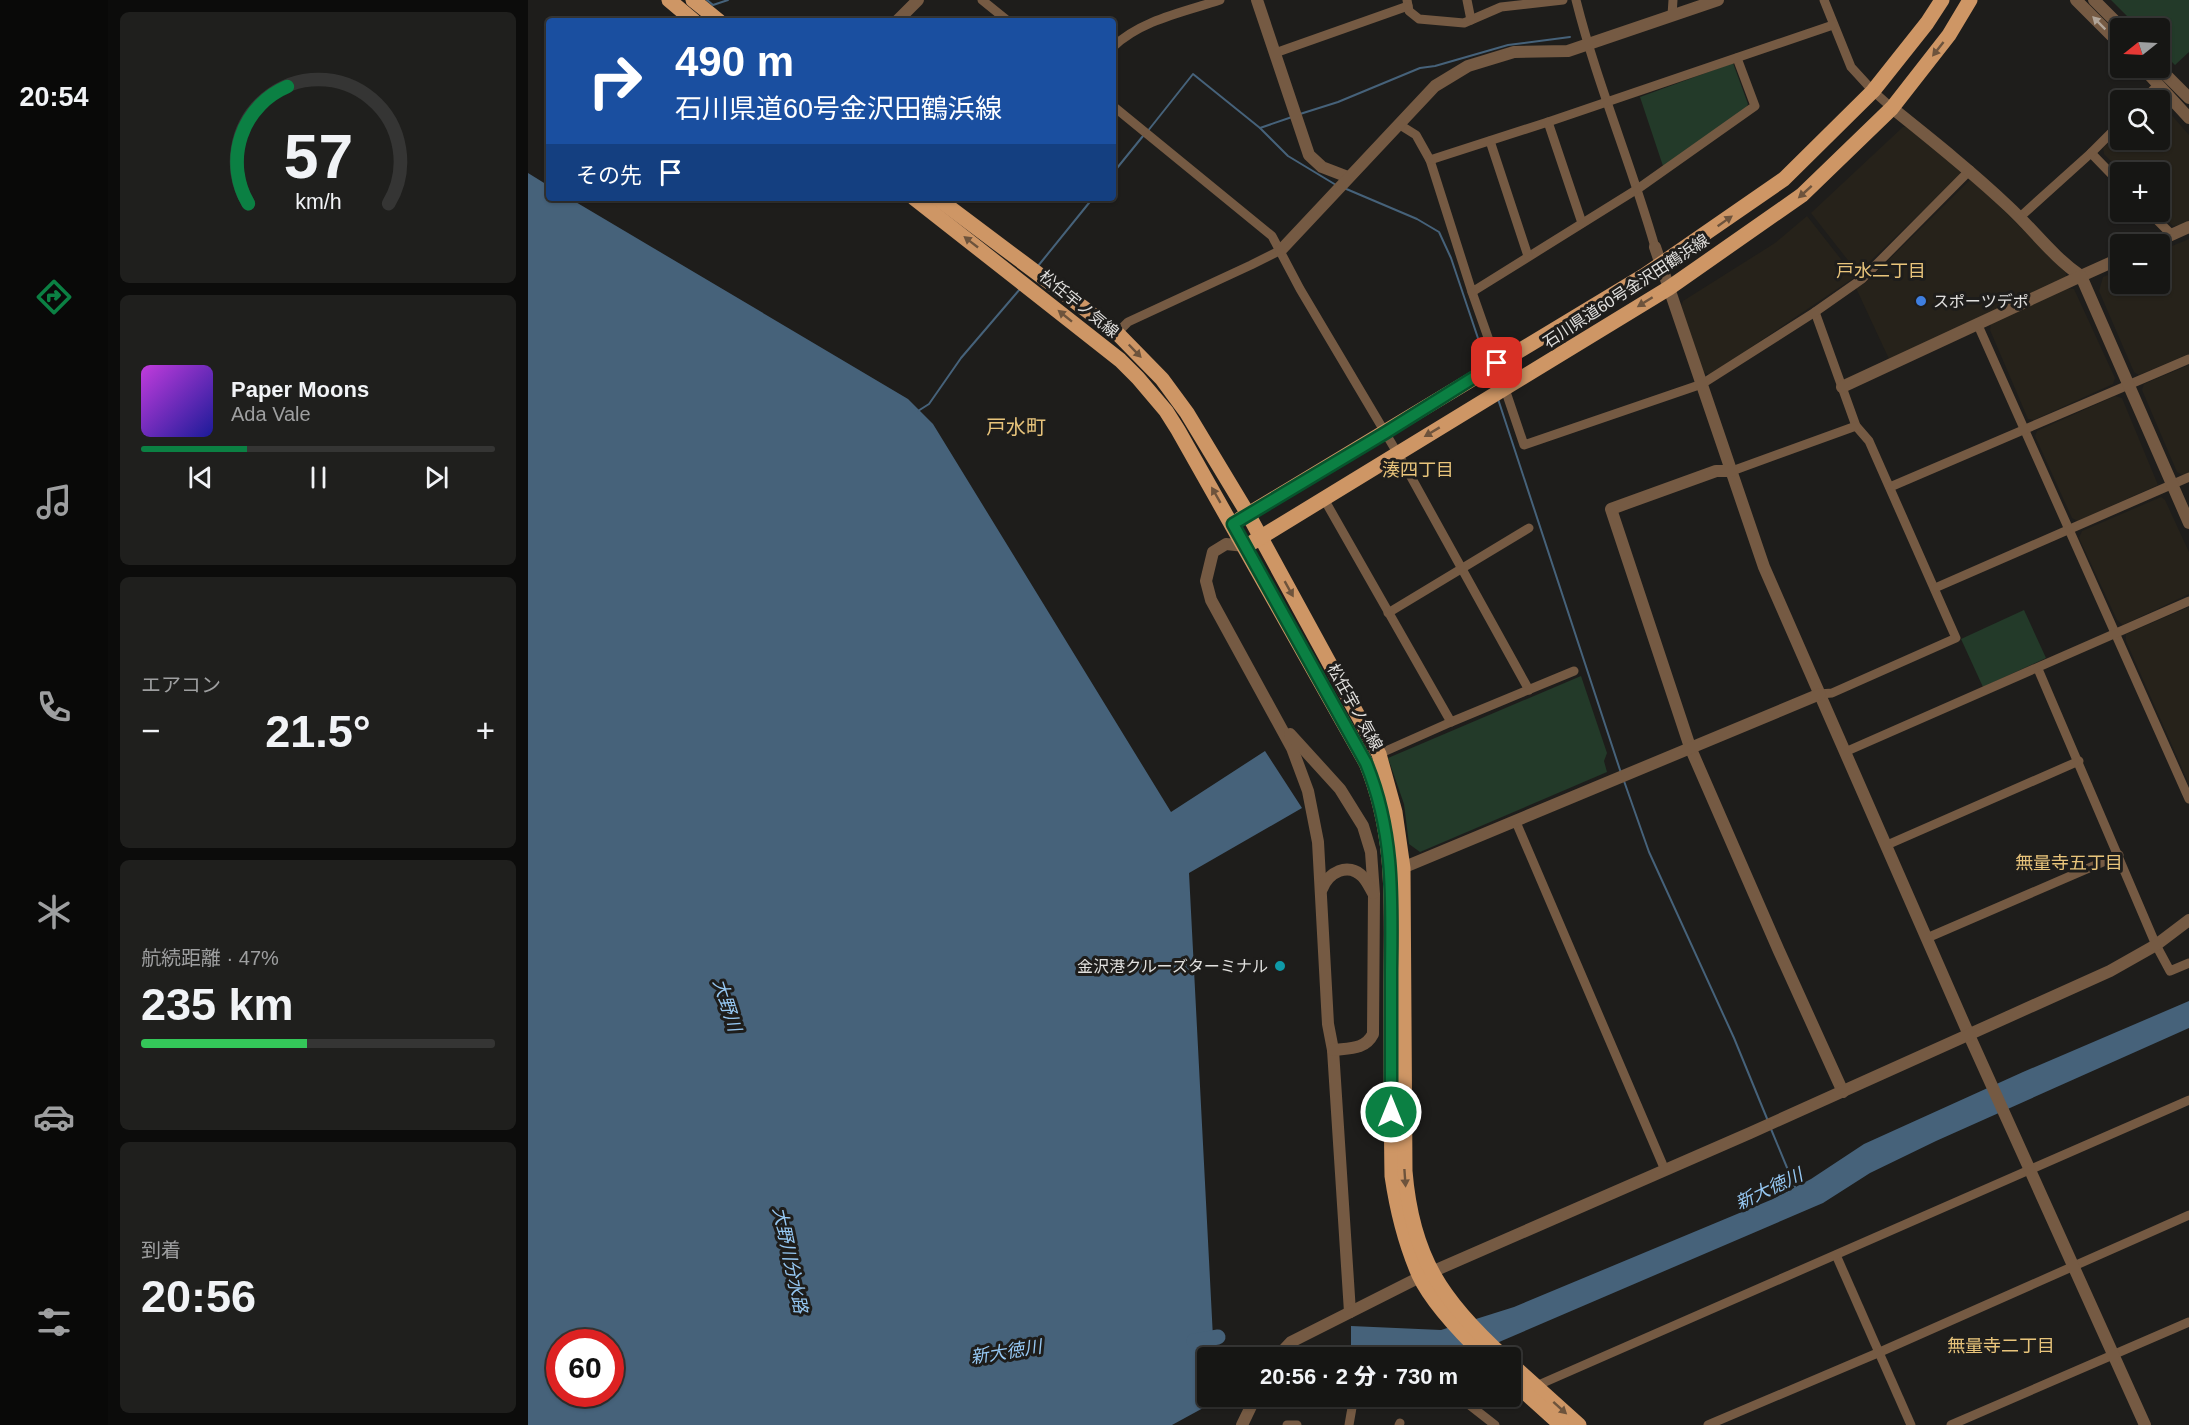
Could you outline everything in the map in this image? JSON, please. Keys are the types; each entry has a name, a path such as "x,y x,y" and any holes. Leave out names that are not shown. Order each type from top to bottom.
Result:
{"main road":[{"path":"669,0 690,18"},
{"path":"693,0 715,18"},
{"name":"石川県道60号金沢田鶴浜線","path":"1233,524 1661,265 1784,179 1872,91 1928,23 1942,0"},
{"name":"石川県道60号金沢田鶴浜線","path":"1245,546 1669,288 1802,195 1892,108 1949,35 1970,0"},
{"name":"松任宇ノ気線","path":"918,201 1028,277 1117,333 1162,379 1187,412 1248,514 1379,754 1395,812 1397,870 1392,1176 1402,1228 1425,1274 1458,1320 1489,1347"},
{"name":"松任宇ノ気線","path":"940,201 1120,360 1166,411 1233,524 1366,763 1377,789 1397,870"},
{"name":"松任宇ノ気線","path":"1521,1374 1579,1425"},
{"path":"1521,1389 1561,1425"}],"street":[{"path":"900,18 918,0"},
{"path":"982,0 1004,18"},
{"path":"1116,44 1145,25 1220,0"},
{"path":"1257,0 1309,155 1322,167 1348,177"},
{"path":"1467,0 1471,20"},
{"path":"1275,53 1407,3 1409,12 1419,19 1464,22 1501,7 1563,0"},
{"path":"1576,0 1587,44 1639,188 1655,247 1764,567 1969,1035 2145,1425"},
{"path":"1672,0 1672,15"},
{"path":"1117,333 1128,322 1281,250 1435,86 1468,66 1514,52 1569,51 1718,0"},
{"path":"1824,0 1851,67 1872,91 1970,170 2020,217 2064,265 2081,276 2189,523"},
{"path":"2076,0 2110,34"},
{"path":"2094,0 2112,18"},
{"path":"1430,160 1609,102 1833,25"},
{"path":"1472,292 1639,188 1755,106 1737,58"},
{"path":"2153,78 2189,118"},
{"path":"2169,78 2189,98"},
{"path":"2153,90 2159,84"},
{"path":"1116,109 1272,236 1397,453 1529,690"},
{"path":"1548,122 1582,223"},
{"path":"1400,125 1416,135 1430,160 1497,363"},
{"path":"2020,217 2110,134"},
{"path":"1490,141 1528,256"},
{"path":"2091,153 2110,173"},
{"path":"1505,389 1524,445 1702,384 1815,312 1862,279 1970,170"},
{"path":"2159,222 2172,235 2189,227"},
{"path":"1842,387 2110,263"},
{"path":"1397,870 1820,694 1832,693 1956,638 1869,441 1856,426 1815,312"},
{"path":"1977,324 2189,799"},
{"path":"1890,487 2189,359"},
{"path":"1843,1092 1690,747 1611,509 1716,471 1732,471 1856,426"},
{"path":"1935,588 2189,477"},
{"path":"1324,500 1451,722"},
{"path":"1226,544 1233,524"},
{"path":"1388,613 1529,528"},
{"path":"1245,546 1226,544 1213,552 1206,581 1211,600 1292,748 1308,791 1318,842 1328,1024 1333,1050 1350,1312"},
{"path":"1845,752 2189,601"},
{"path":"2038,669 2156,945 2170,971 2189,963"},
{"path":"1379,754 1574,671"},
{"path":"1277,720 1340,789 1362,826 1371,852 1374,894 1373,1034 1369,1042 1360,1047 1333,1050"},
{"path":"1887,845 2079,761"},
{"path":"1516,822 1665,1170"},
{"path":"1927,938 2119,855"},
{"path":"1321,892 1326,879 1335,871 1349,869 1362,876 1374,894"},
{"path":"1286,1347 1291,1342 1425,1274 1790,1116 2110,971 2156,945 2189,920"},
{"path":"1536,1386 2189,1100"},
{"path":"1708,1425 1880,1352 2189,1215"},
{"path":"1836,1255 1911,1425"},
{"path":"1951,1425 2189,1322"},
{"path":"1244,1424 1251,1407"},
{"path":"1349,1425 1352,1407"},
{"path":"1472,1407 1495,1425"},
{"path":"1287,1425 1297,1425"}],"shaded area":[{"path":"2170,113 2189,135 2189,222 2173,226 2169,222 2170,162 2112,162 2104,154 2103,148 2110,141 2110,150 2170,150"},
{"path":"1909,126 1962,167 1960,175 1858,273 1811,213 1903,127"},
{"path":"1970,180 1975,181 2066,273 2066,278 1889,359 1856,288 1865,283"},
{"path":"1807,216 1855,277 1710,375 1703,372 1681,306 1683,301 1775,243"},
{"path":"2189,239 2189,354 2139,375 2134,372 2099,291 2103,277 2110,274 2110,294 2170,294 2170,247"},
{"path":"2068,288 2074,289 2115,378 2113,384 2034,420 2028,419 1990,330 1991,323"},
{"path":"2189,365 2189,473 2183,475 2177,472 2142,390 2144,384"},
{"path":"2115,396 2122,398 2158,485 2078,521 2072,518 2035,436 2037,431"},
{"path":"2161,497 2165,500 2189,552 2189,594 2123,625 2117,620 2079,538 2082,531"},
{"path":"2189,607 2189,784 2126,641 2126,634"}],"green space":[{"path":"2111,0 2189,0 2189,52 2175,65 2170,60 2170,18 2129,18"},
{"path":"1733,63 1748,104 1746,108 1663,166 1640,97"},
{"path":"2024,610 2046,658 1983,687 1961,639"},
{"path":"1581,676 1607,753 1604,761 1607,772 1420,852 1409,844 1404,804 1388,758"}],"water":[{"path":"528,173 546,184 546,201 574,201 908,399 933,424 1171,812 1265,751 1302,808 1189,873 1213,1347 1197,1347 1197,1407 1205,1407 1172,1425 528,1425"},
{"path":"2189,1001 2189,1028 1936,1141 1870,1173 1823,1203 1487,1347 1351,1347 1351,1326 1441,1330 1514,1307 1773,1199 1811,1179 1864,1144 2023,1072"}],"waterway":[{"path":"707,0 713,5 728,0"},
{"path":"1300,114 1338,102 1420,68 1435,66 1508,45 1570,37"},
{"path":"1147,132 1193,74 1260,128 1288,156 1336,185"},
{"path":"1260,128 1292,117"},
{"path":"1116,169 1143,136"},
{"path":"1344,188 1417,219 1439,232 1451,258 1486,362"},
{"path":"1038,266 1091,201"},
{"path":"918,411 929,404 961,358 1020,289"},
{"path":"1491,376 1495,388"},
{"path":"1498,399 1621,773"},
{"path":"1624,781 1649,852 1734,1038 1768,1121"},
{"path":"1771,1129 1795,1187"},
{"name":"新大徳川","path":"1194,1341 1218,1337"}],"place":[{"name":"スポーツデポ","path":"1921,301"},
{"name":"金沢港クルーズターミナル","path":"1280,966"}],"district":[{"name":"戸水二丁目","path":"1881,271"},
{"name":"戸水町","path":"1016,427"},
{"name":"湊四丁目","path":"1418,470"},
{"name":"無量寺五丁目","path":"2069,863"},
{"name":"無量寺二丁目","path":"2001,1346"}],"route":[{"path":"1391,1112 1392,872 1384,815 1377,789 1366,763 1233,524 1497,363"}],"water label":[{"name":"大野川","path":"727,1005"},
{"name":"大野川分水路","path":"790,1260"}]}
